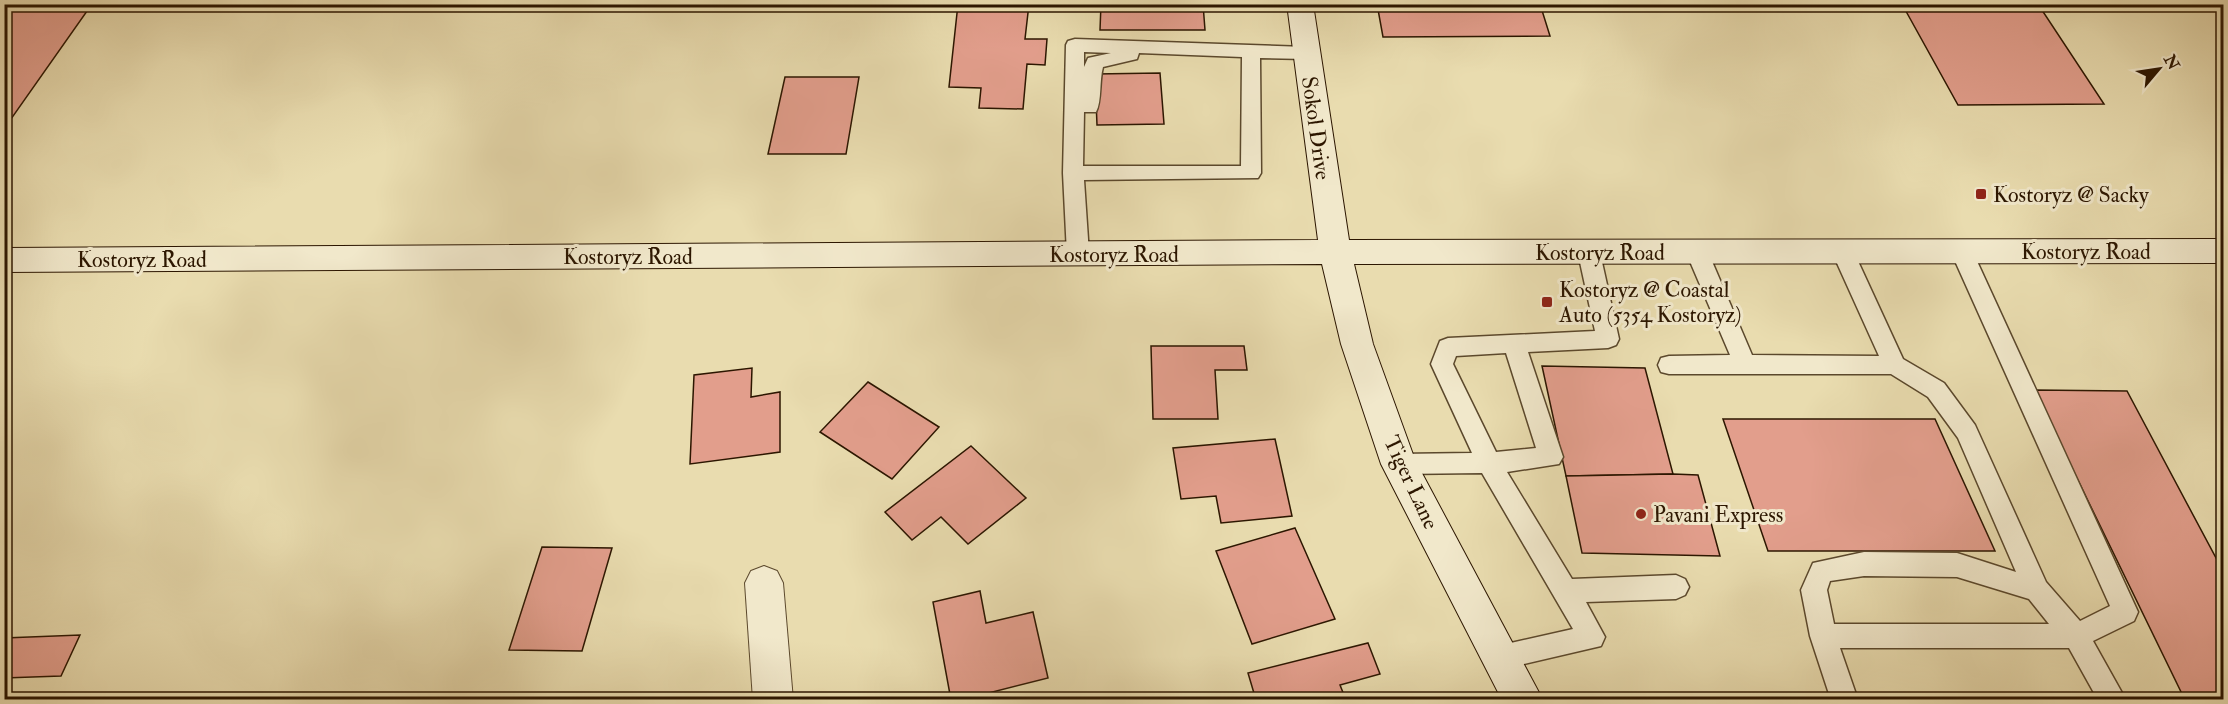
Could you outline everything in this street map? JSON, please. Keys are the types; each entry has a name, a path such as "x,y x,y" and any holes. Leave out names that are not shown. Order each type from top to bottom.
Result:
{"main road":[{"name":"Sokol Drive","path":"1300,4 1335,252"},
{"name":"Kostoryz Road","path":"4,260 1335,252 2223,251"},
{"name":"Tiger Lane","path":"1335,252 1357,344 1399,464 1523,699"},
{"path":"764,583 773,699"}],"lane":[{"path":"1078,254 1073,173 1075,45 1306,53"},
{"path":"1074,140 1088,128 1089,81 1095,63 1127,54 1206,57 1219,49"},
{"path":"1073,173 1251,173 1251,51"},
{"path":"1697,252 1745,364"},
{"path":"1843,252 1895,364"},
{"path":"1823,636 2076,636 2125,612 1962,252"},
{"path":"1502,656 1592,637 1489,463 1470,407 1442,364 1448,347 1608,339 1589,253"},
{"path":"1399,464 1489,463 1551,457 1522,396 1514,344"},
{"path":"1669,365 1895,364 1936,390 1967,432 2037,590 2076,636 2113,699"},
{"path":"1845,699 1823,636 1814,590 1822,571 1864,564 1957,565 2037,590"},
{"path":"1566,591 1676,587"}],"building":[{"path":"12,4 92,4 4,129 4,14"},
{"path":"958,4 1029,4 1025,39 1047,39 1045,65 1027,64 1023,109 979,108 981,88 949,87"},
{"path":"1101,4 1203,4 1205,30 1100,30"},
{"path":"1377,4 1540,4 1550,36 1383,37"},
{"path":"1902,4 2038,4 2104,104 1958,105"},
{"path":"1160,73 1164,124 1097,125 1095,74"},
{"path":"785,77 859,77 846,154 768,154"},
{"path":"1151,346 1244,346 1247,370 1215,370 1218,419 1153,419"},
{"path":"1542,366 1645,368 1673,474 1566,476"},
{"path":"752,368 751,397 780,392 780,452 690,464 694,375"},
{"path":"868,382 939,427 892,479 820,432"},
{"path":"2034,390 2127,391 2224,573 2224,700 2185,700"},
{"path":"1723,419 1935,419 1995,551 1768,551"},
{"path":"1275,439 1292,516 1221,523 1216,496 1181,499 1173,448"},
{"path":"971,446 1026,498 968,544 941,517 912,540 885,512"},
{"name":"Pavani Express","path":"1698,475 1720,556 1582,553 1566,476"},
{"path":"1295,528 1335,619 1252,644 1216,551"},
{"path":"542,547 612,548 582,651 509,650"},
{"path":"980,591 986,623 1033,612 1048,678 961,700 951,700 933,602"},
{"path":"80,635 61,676 4,678 4,638"},
{"path":"1368,643 1380,674 1340,685 1346,700 1256,700 1248,673"}],"place":[{"name":"Kostoryz @ Sacky","path":"1981,194"},
{"name":"Kostoryz @ Coastal Auto (5354 Kostoryz)","path":"1547,302"},
{"name":"Pavani Express","path":"1641,514"}]}
